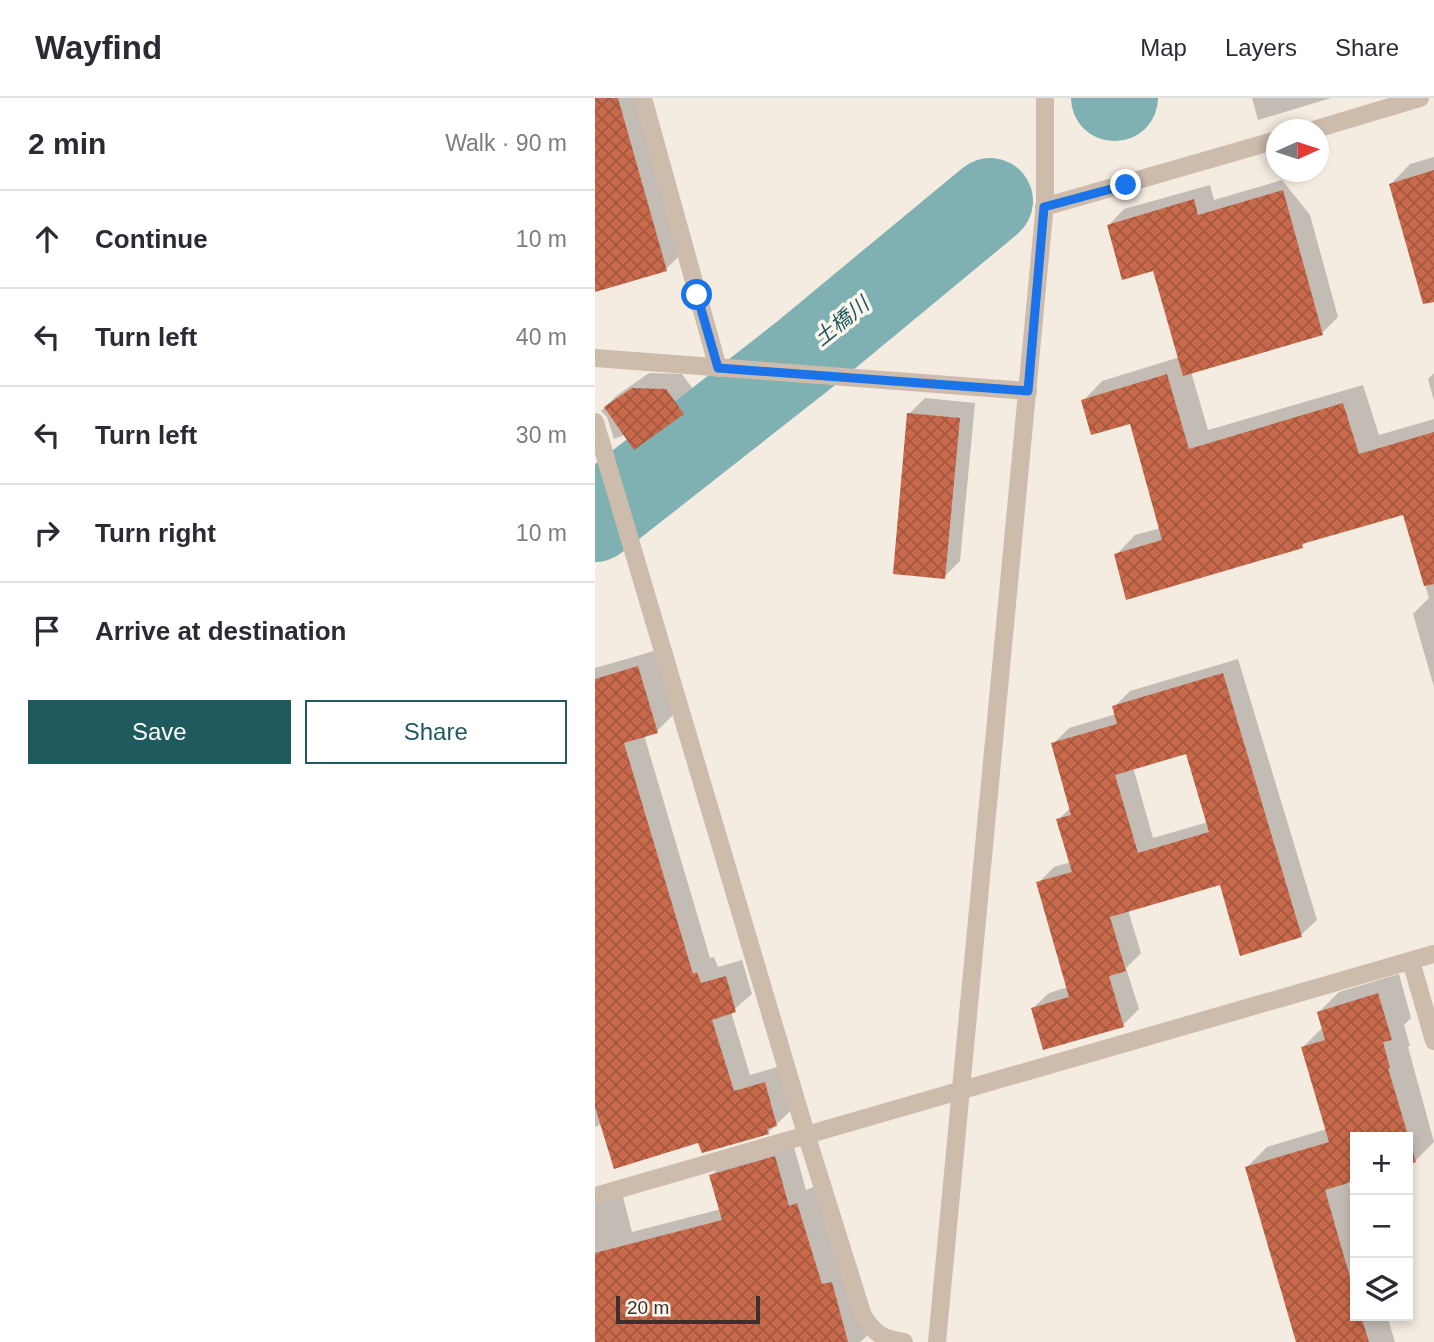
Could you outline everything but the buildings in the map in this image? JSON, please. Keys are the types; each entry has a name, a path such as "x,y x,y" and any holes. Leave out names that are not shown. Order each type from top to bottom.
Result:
{"street":[{"path":"643,98 718,368"},
{"path":"937,1342 1045,205 1045,98"},
{"path":"1329,125 1420,98"},
{"path":"1045,205 1266,143"},
{"path":"595,358 1028,391"},
{"path":"595,422 807,1137 863,1316 873,1332 904,1342"},
{"path":"595,1196 1434,954"},
{"path":"1411,961 1434,1041"}],"waterway":[{"name":"土橋川","path":"595,519 804,355 990,201"}],"route":[{"path":"697,295 718,368 1028,391 1044,207 1126,185"}]}
